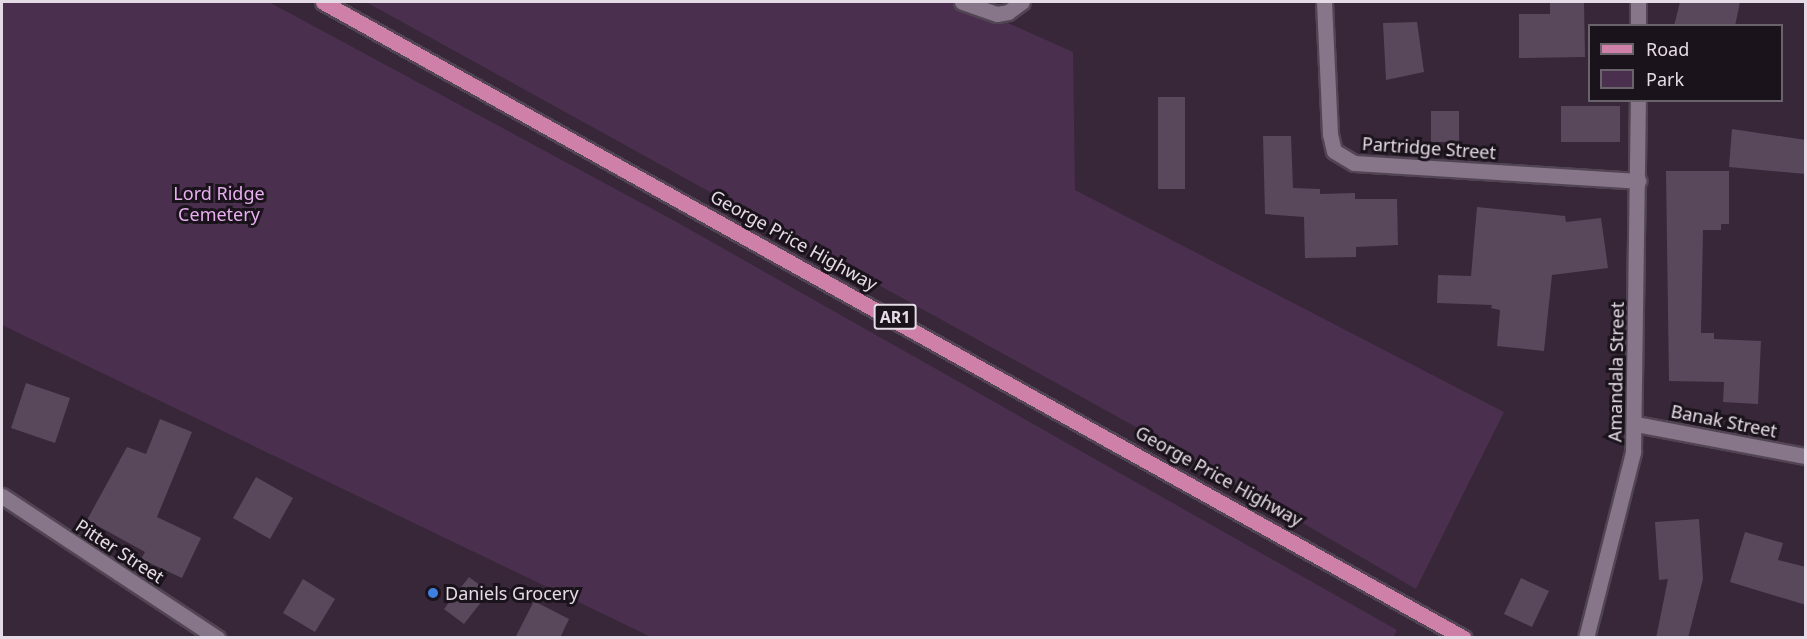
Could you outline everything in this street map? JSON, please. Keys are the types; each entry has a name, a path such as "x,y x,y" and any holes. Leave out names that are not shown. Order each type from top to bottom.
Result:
{"main road":[{"name":"George Price Highway","path":"323,2 1464,638"}],"street":[{"path":"962,2 997,14 1008,12 1022,2"},
{"name":"Partridge Street","path":"1324,2 1330,134 1334,151 1354,163 1638,181"},
{"path":"1638,2 1638,24"},
{"name":"Amandala Street","path":"1586,638 1627,482 1636,424 1638,102"},
{"name":"Banak Street","path":"1636,424 1806,456"},
{"name":"Pitter Street","path":"2,496 217,638"}],"green space":[{"name":"Lord Ridge Cemetery","path":"2,2 269,2 673,220 1397,630 1393,638 651,637 2,325"},
{"path":"366,2 961,2 1073,52 1075,190 1504,412 1416,589 1174,448"}],"building":[{"path":"1550,2 1584,2 1585,57 1519,58 1519,14 1550,14"},
{"path":"1680,2 1740,2 1735,24 1674,24"},
{"path":"1417,22 1424,72 1386,80 1383,23"},
{"path":"1158,97 1185,97 1185,189 1158,189"},
{"path":"1561,106 1620,106 1620,142 1561,142"},
{"path":"1431,111 1459,111 1459,142 1431,142"},
{"path":"1732,129 1806,140 1806,174 1729,167"},
{"path":"1263,136 1291,136 1293,188 1320,189 1320,194 1355,193 1355,199 1397,199 1398,245 1356,247 1356,257 1305,258 1304,217 1265,214"},
{"path":"1666,171 1729,171 1729,224 1721,224 1721,230 1703,230 1701,333 1714,333 1714,339 1761,341 1758,404 1723,402 1724,382 1669,381"},
{"path":"1477,207 1565,216 1566,222 1601,218 1608,268 1552,275 1544,351 1497,346 1500,310 1491,308 1492,305 1437,303 1438,275 1471,276"},
{"path":"26,383 70,398 55,443 11,428"},
{"path":"160,419 192,432 157,517 201,538 182,578 141,559 145,552 87,520 127,447 146,454"},
{"path":"256,477 293,498 270,539 233,518"},
{"path":"1699,519 1703,579 1688,638 1656,638 1668,579 1659,580 1655,522"},
{"path":"1745,532 1783,543 1778,560 1806,567 1806,605 1730,582"},
{"path":"469,577 489,592 464,624 444,609"},
{"path":"1521,578 1549,591 1532,627 1504,614"},
{"path":"303,579 335,599 315,632 283,613"},
{"path":"534,601 569,619 560,638 515,638"}],"place":[{"name":"Daniels Grocery","path":"433,593"}]}
